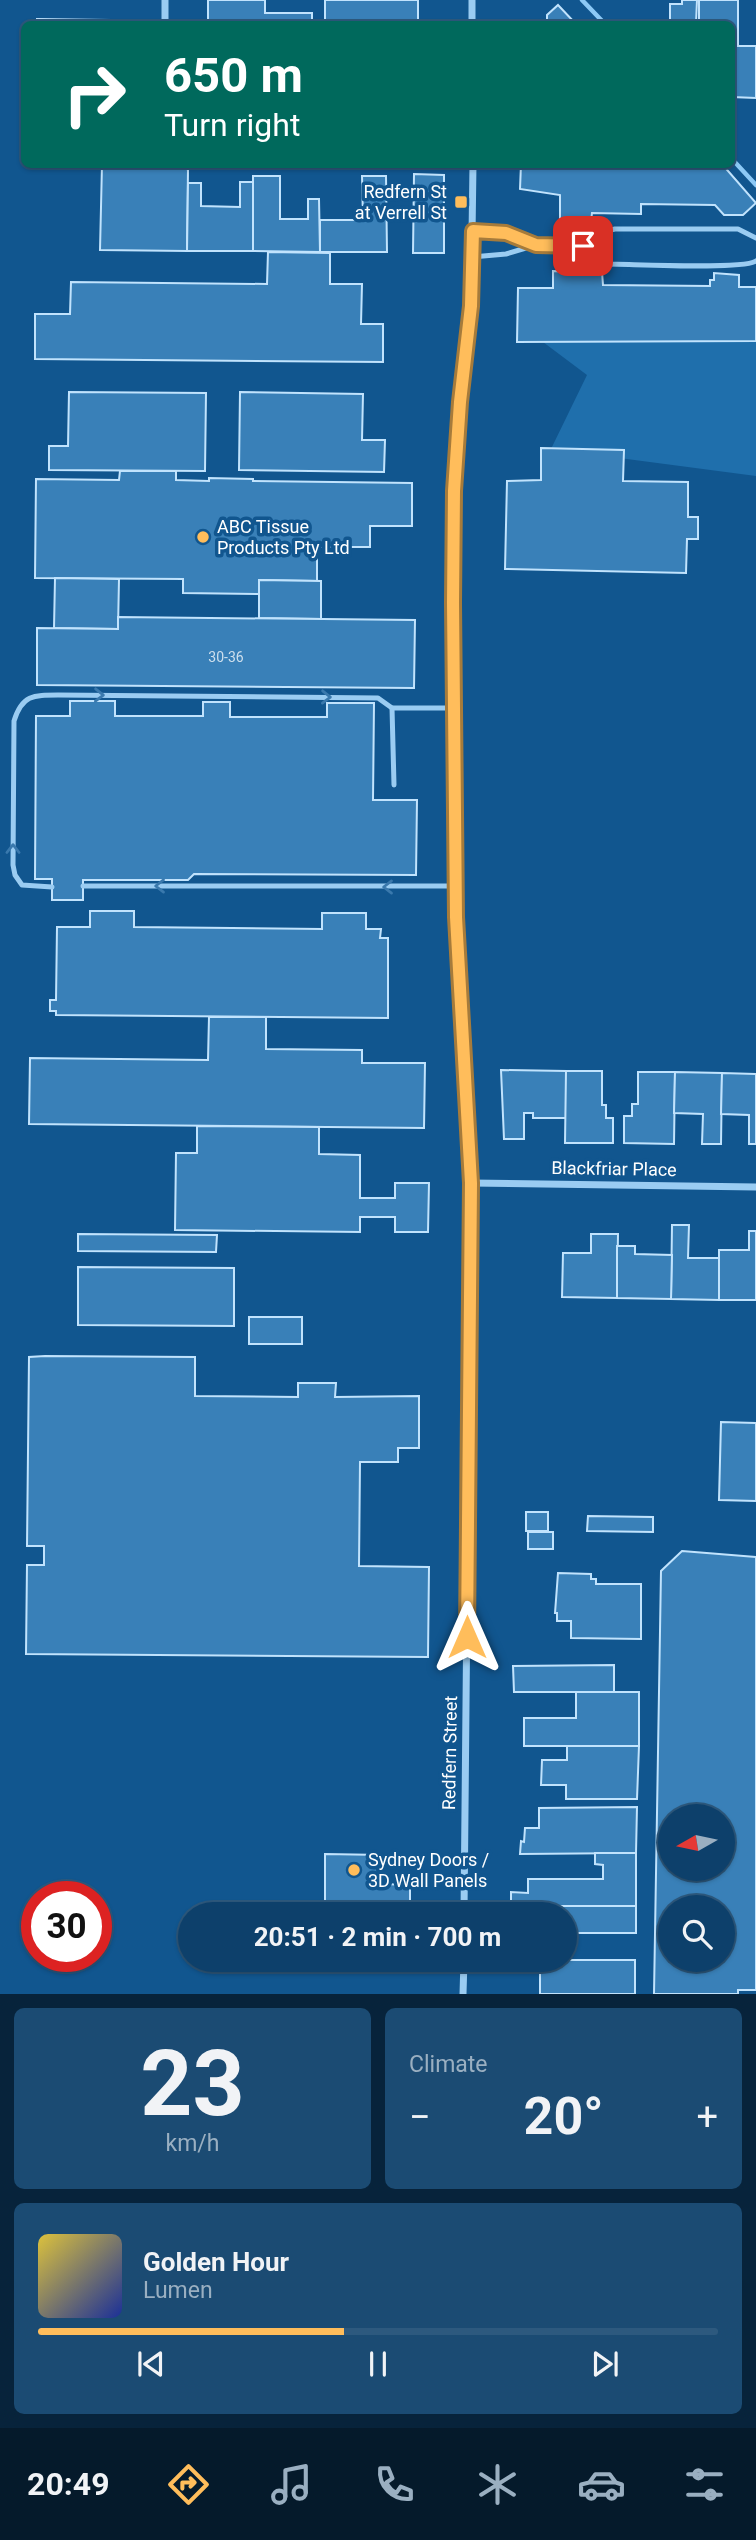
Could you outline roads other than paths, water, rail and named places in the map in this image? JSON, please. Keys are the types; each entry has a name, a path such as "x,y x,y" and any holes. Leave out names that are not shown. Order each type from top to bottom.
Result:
{"street":[{"path":"165,0 165,21"},
{"path":"472,0 472,21"},
{"name":"Redfern Street","path":"464,1902 471,1183 456,886 454,491 460,402 471,306 473,168"},
{"name":"Blackfriar Place","path":"471,1183 756,1186"},
{"path":"463,1994 464,1972"}],"lane":[{"path":"472,257 506,254 536,245 583,246 598,233 615,229 738,229 756,238"},
{"path":"473,231 506,233 536,245"},
{"path":"583,246 593,258 608,264 730,265 752,264 756,261"},
{"path":"52,887 22,885 15,875 13,865 14,721 18,707 27,699 38,695 378,698 391,708 454,708"},
{"path":"391,708 394,785"},
{"path":"83,886 456,886"}],"waterway":[{"path":"582,0 602,21"},
{"path":"735,162 756,185"}],"place":[{"name":"Redfern St at Verrell St","path":"461,202"},
{"name":"ABC Tissue Products Pty Ltd","path":"203,537"},
{"name":"Sydney Doors / 3D Wall Panels","path":"354,1870"}]}
